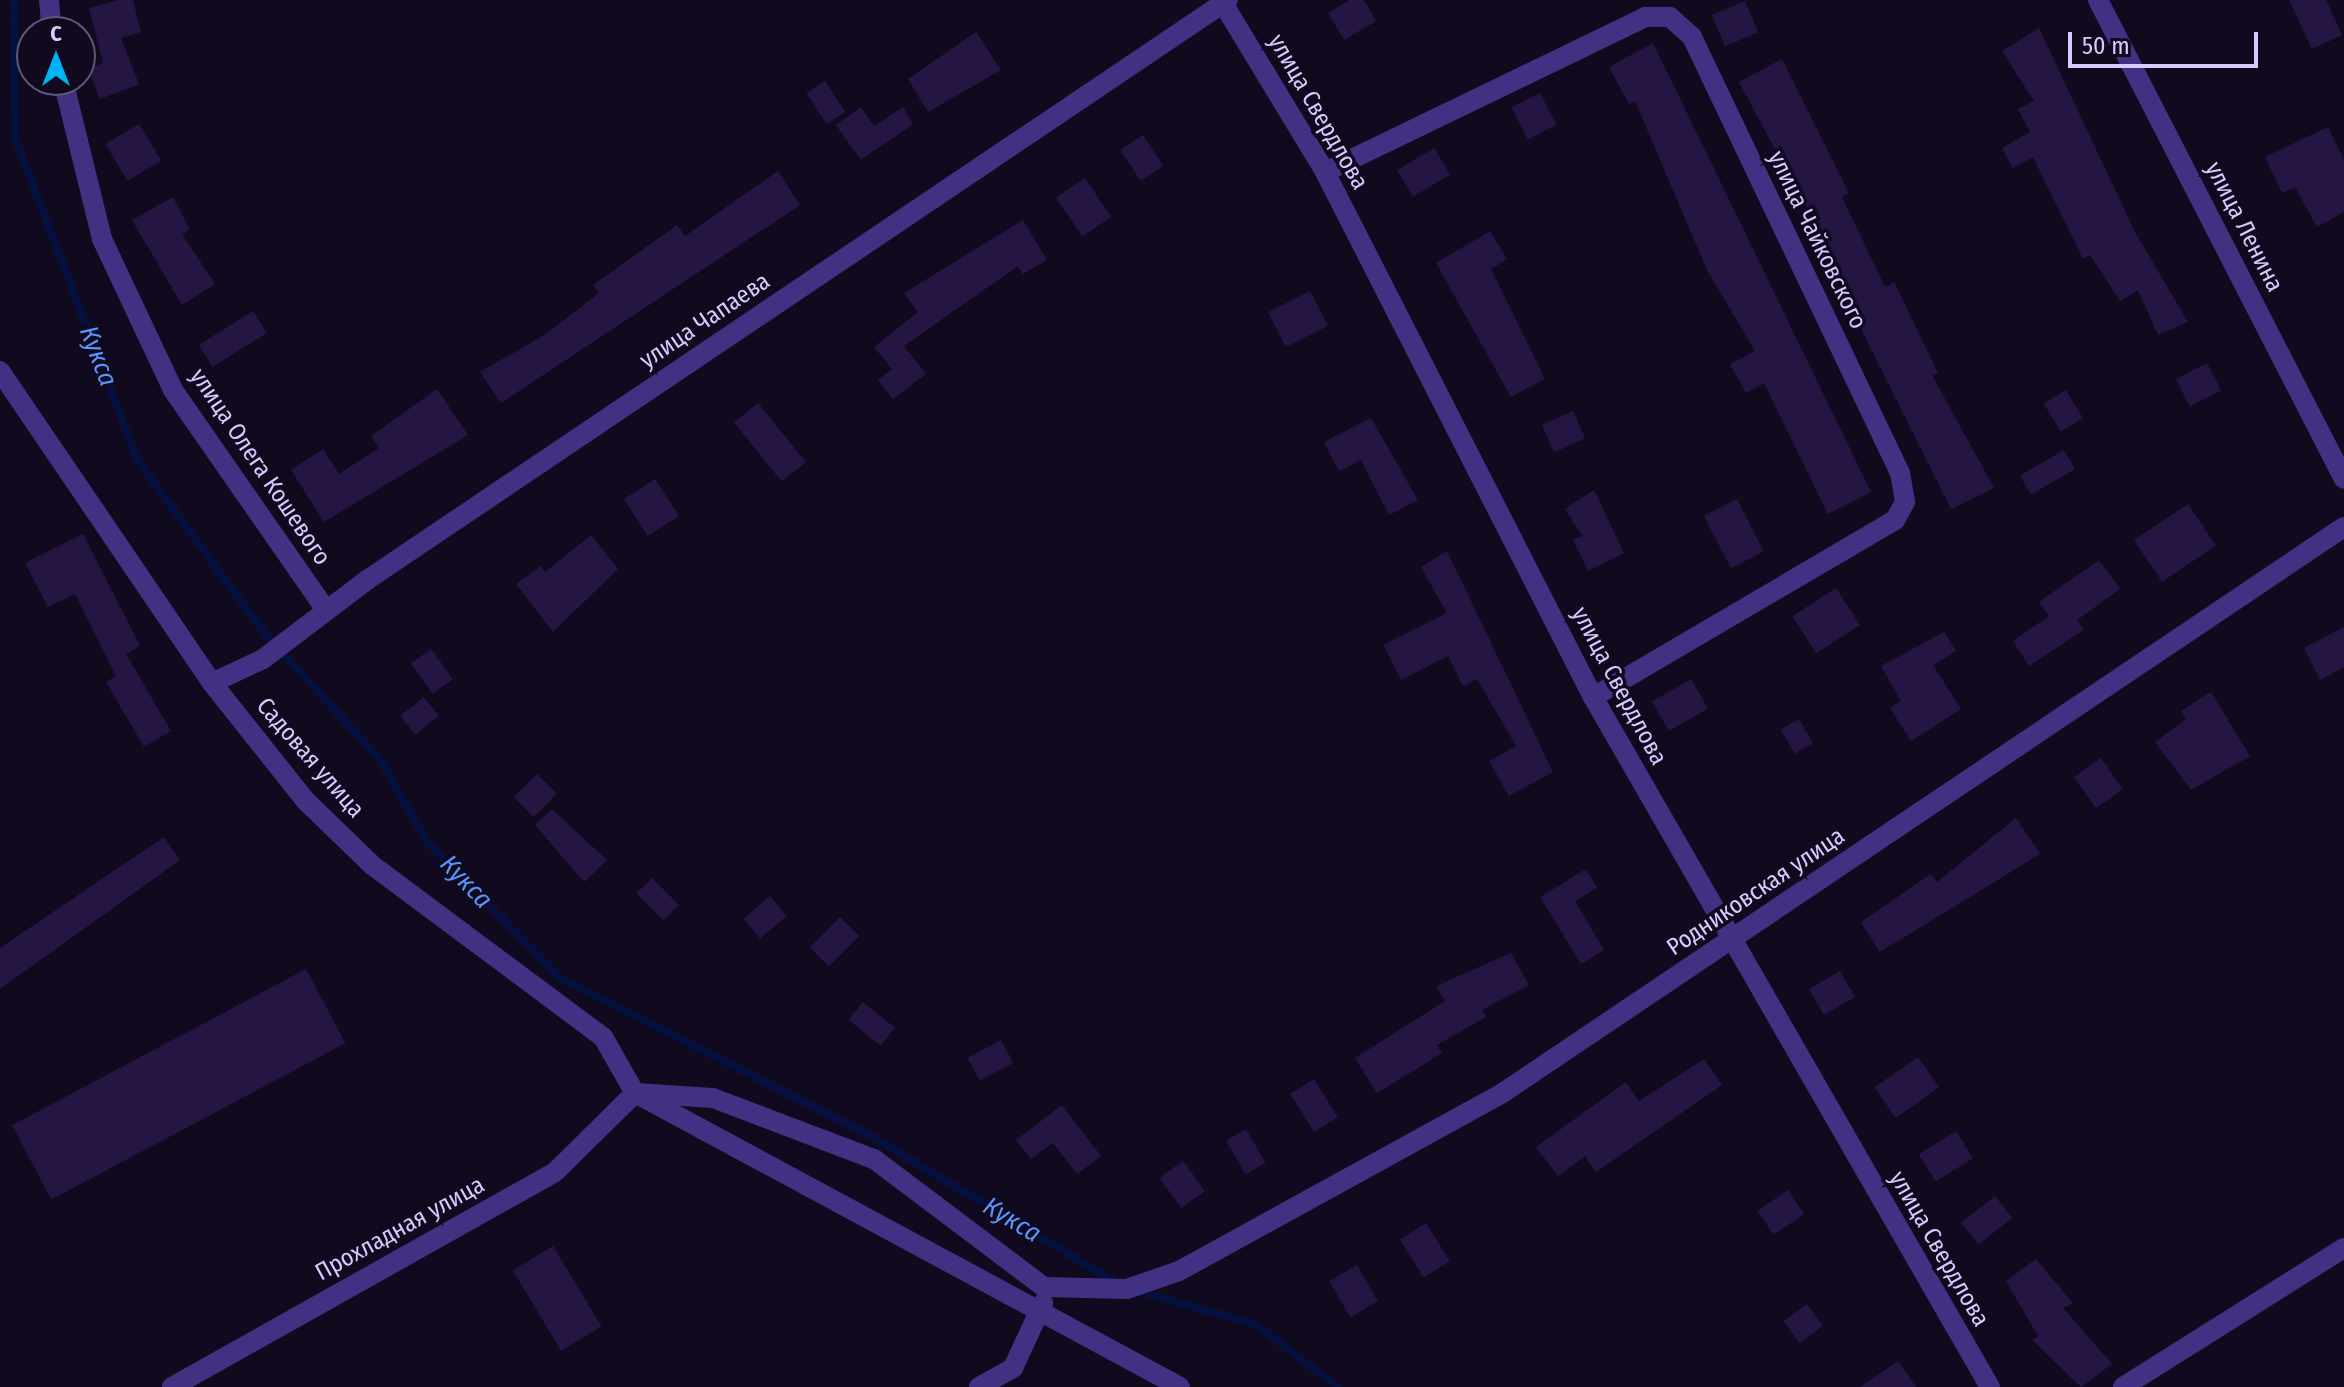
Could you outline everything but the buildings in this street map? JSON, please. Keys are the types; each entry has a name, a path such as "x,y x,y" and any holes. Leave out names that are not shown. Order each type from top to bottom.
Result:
{"street":[{"name":"улица Ленина","path":"2098,0 2344,479"},
{"name":"улица Свердлова","path":"1224,1 1325,172 1593,697 1729,941 1990,1387"},
{"name":"улица Чапаева","path":"212,683 263,659 326,610 1224,1"},
{"name":"улица Чайковского","path":"1325,172 1645,17 1670,17 1692,37 1900,473 1905,502 1895,520 1593,697"},
{"name":"улица Олега Кошевого","path":"67,96 102,239 173,390 326,610"},
{"name":"Садовая улица","path":"0,371 212,683 306,801 361,855 603,1037 635,1093"},
{"name":"Родниковская улица","path":"1044,1287 1127,1289 1179,1271 1504,1092 2344,527"},
{"path":"635,1093 713,1098 874,1159 1044,1287 1043,1315 1013,1368 979,1387"},
{"path":"635,1093 1180,1387"},
{"name":"Прохладная улица","path":"172,1387 555,1172 635,1093"},
{"path":"2123,1387 2344,1248"}],"waterway":[{"name":"Кукса","path":"14,0 15,138 138,461 262,630 381,761 427,842 560,978 871,1136 1117,1283"},
{"name":"Кукса","path":"1137,1291 1256,1325 1338,1387"}]}
